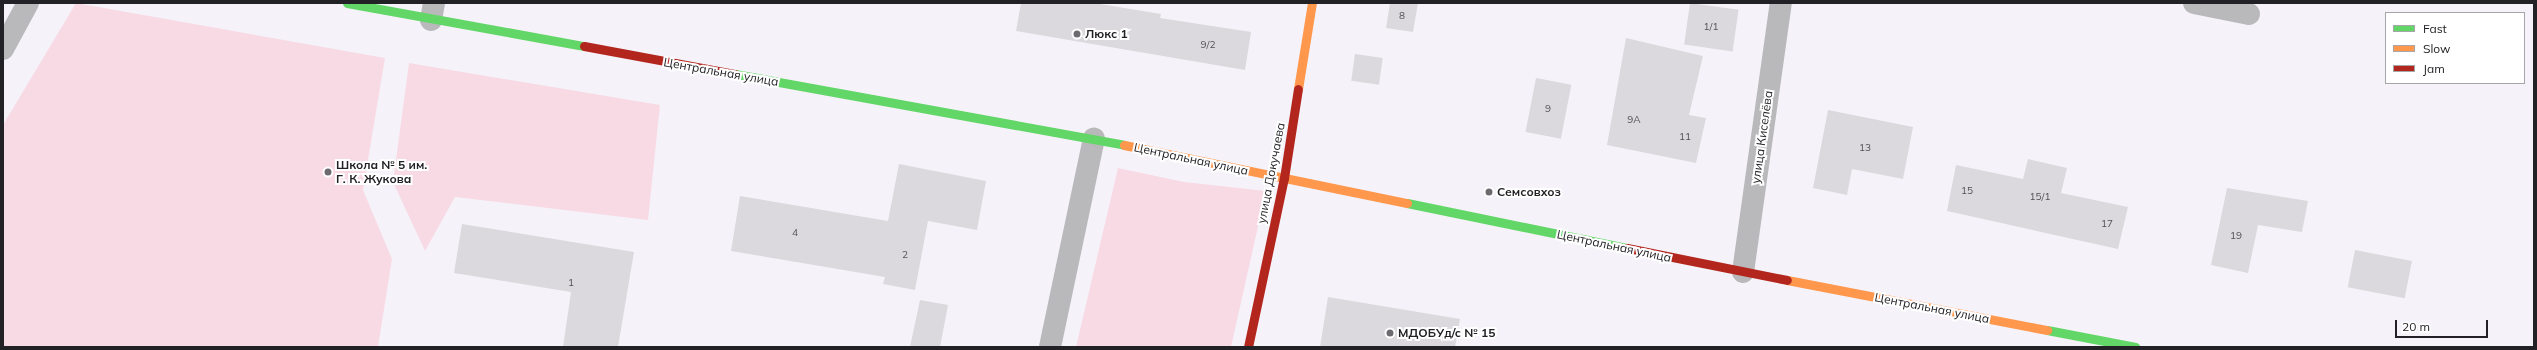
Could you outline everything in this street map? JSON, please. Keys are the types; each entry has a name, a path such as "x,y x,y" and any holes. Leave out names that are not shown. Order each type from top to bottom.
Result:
{"street":[{"path":"3,49 28,3"},
{"name":"Центральная улица","path":"347,3 432,11 1094,139 1743,272 2135,347"},
{"name":"улица Докучаева","path":"1248,347 1284,178 1312,3"},
{"name":"улица Киселёва","path":"1743,272 1781,3"},
{"path":"2194,3 2248,14"},
{"path":"1050,347 1094,139"}],"shaded area":[{"name":"Школа № 5 им. Г. К. Жукова","path":"76,3 385,58 363,190 392,259 378,347 3,347 3,125"},
{"path":"409,63 660,105 648,220 455,197 425,251 393,182"},
{"path":"1118,168 1184,182 1266,191 1231,347 1076,347"}],"building":[{"path":"1021,3 1094,3 1161,14 1160,18 1251,32 1245,70 1016,31"},
{"path":"1390,3 1418,3 1413,32 1386,28"},
{"path":"1690,3 1739,10 1733,51 1684,45"},
{"path":"1626,38 1703,56 1689,115 1706,118 1696,163 1607,145"},
{"path":"1355,54 1383,58 1379,85 1351,81"},
{"path":"1536,78 1571,85 1561,139 1526,132"},
{"path":"1828,110 1913,127 1903,179 1852,169 1847,195 1813,188"},
{"path":"2028,159 2067,168 2061,193 2128,207 2118,249 1947,211 1956,165 2023,179"},
{"path":"899,164 986,181 977,230 928,221 915,290 883,284 885,277 731,251 740,196 888,221"},
{"path":"2227,188 2308,201 2302,232 2258,225 2248,273 2211,265"},
{"path":"462,224 634,252 618,347 563,347 571,292 454,273"},
{"path":"2355,250 2412,261 2405,298 2348,287"},
{"name":"МДОБУд/с № 15","path":"1328,297 1460,319 1455,347 1320,347"},
{"path":"920,300 948,305 940,347 910,347"}],"traffic: fast":[{"path":"347,3 584,46"},
{"path":"735,74 1124,145"},
{"path":"1407,203 1627,248"},
{"path":"2047,330 2135,347"}],"traffic: slow":[{"path":"1298,89 1312,3"},
{"path":"1124,145 1407,203"},
{"path":"1787,280 2047,330"}],"traffic: jam":[{"path":"584,46 735,74"},
{"path":"1248,347 1284,178 1298,89"},
{"path":"1627,248 1787,280"}],"place":[{"name":"Люкс 1","path":"1077,34"},
{"name":"Школа № 5 им. Г. К. Жукова","path":"328,172"},
{"name":"Семсовхоз","path":"1489,192"},
{"name":"МДОБУд/с № 15","path":"1390,333"}]}
